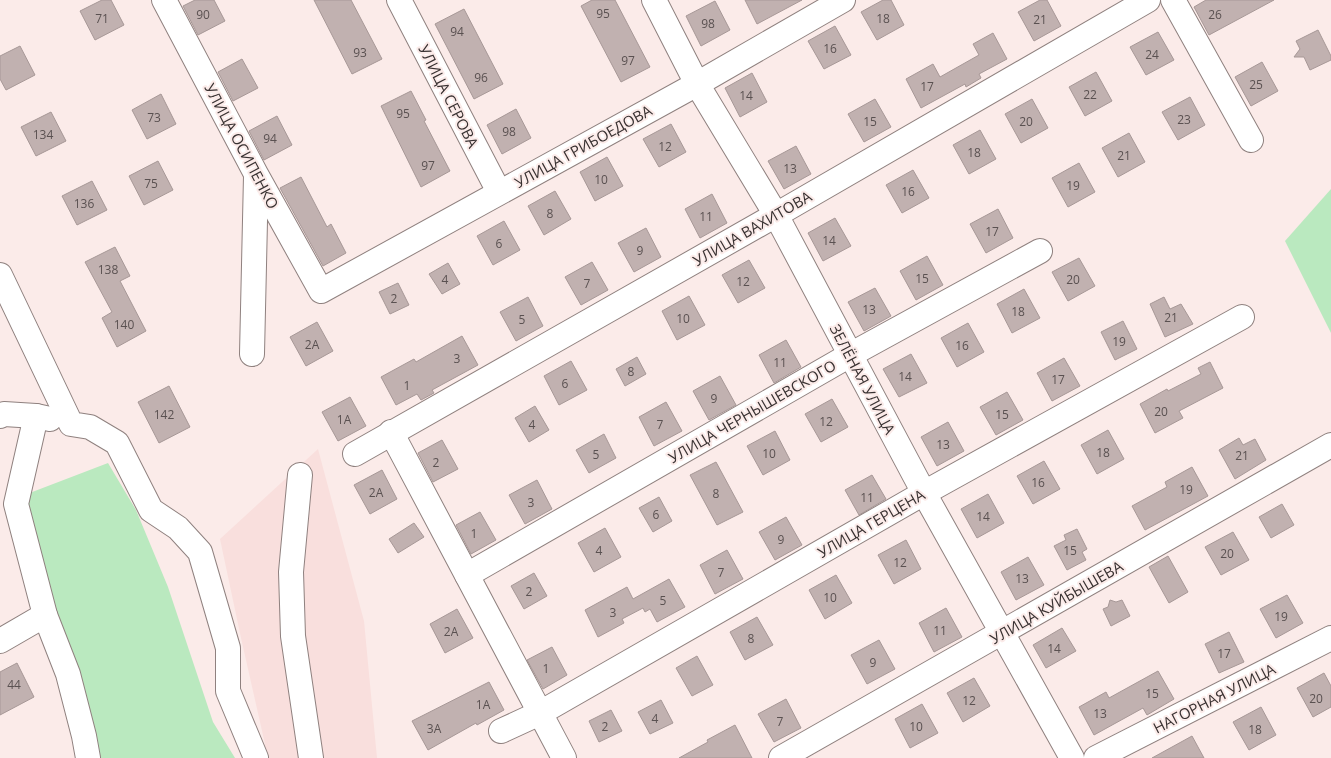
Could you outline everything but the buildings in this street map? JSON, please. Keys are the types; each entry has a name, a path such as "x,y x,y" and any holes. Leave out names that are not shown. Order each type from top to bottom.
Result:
{"street":[{"name":"УЛИЦА ОСИПЕНКО","path":"164,0 256,174 321,291"},
{"name":"УЛИЦА СЕРОВА","path":"399,0 499,192"},
{"name":"ЗЕЛЁНАЯ УЛИЦА","path":"654,0 697,84 776,215 924,493 1072,758"},
{"name":"УЛИЦА ГРИБОЕДОВА","path":"321,291 697,84 843,0"},
{"name":"УЛИЦА ВАХИТОВА","path":"354,454 776,215 1148,0"},
{"path":"1173,0 1250,140"},
{"path":"252,354 256,174"},
{"name":"УЛИЦА ЧЕРНЫШЕВСКОГО","path":"467,575 850,355 1040,251"},
{"path":"0,275 71,424"},
{"name":"УЛИЦА ГЕРЦЕНА","path":"501,731 540,713 924,493 1242,317"},
{"path":"0,416 4,414 36,416 90,427 117,443 151,510 178,528 200,552 228,648 228,691 256,758"},
{"path":"36,416 16,504 45,616 68,674 88,758"},
{"path":"391,432 564,758"},
{"name":"УЛИЦА КУЙБЫШЕВА","path":"780,758 1331,445"},
{"path":"300,475 291,572 293,636 311,758"},
{"path":"0,641 45,616"},
{"name":"НАГОРНАЯ УЛИЦА","path":"1096,758 1331,638"}],"shaded area":[{"path":"318,449 364,621 377,758 261,758 265,744 220,539"}],"green space":[{"path":"1331,189 1331,333 1285,241"},
{"path":"108,463 136,510 168,587 213,722 235,758 92,758 30,529 27,494"}]}
